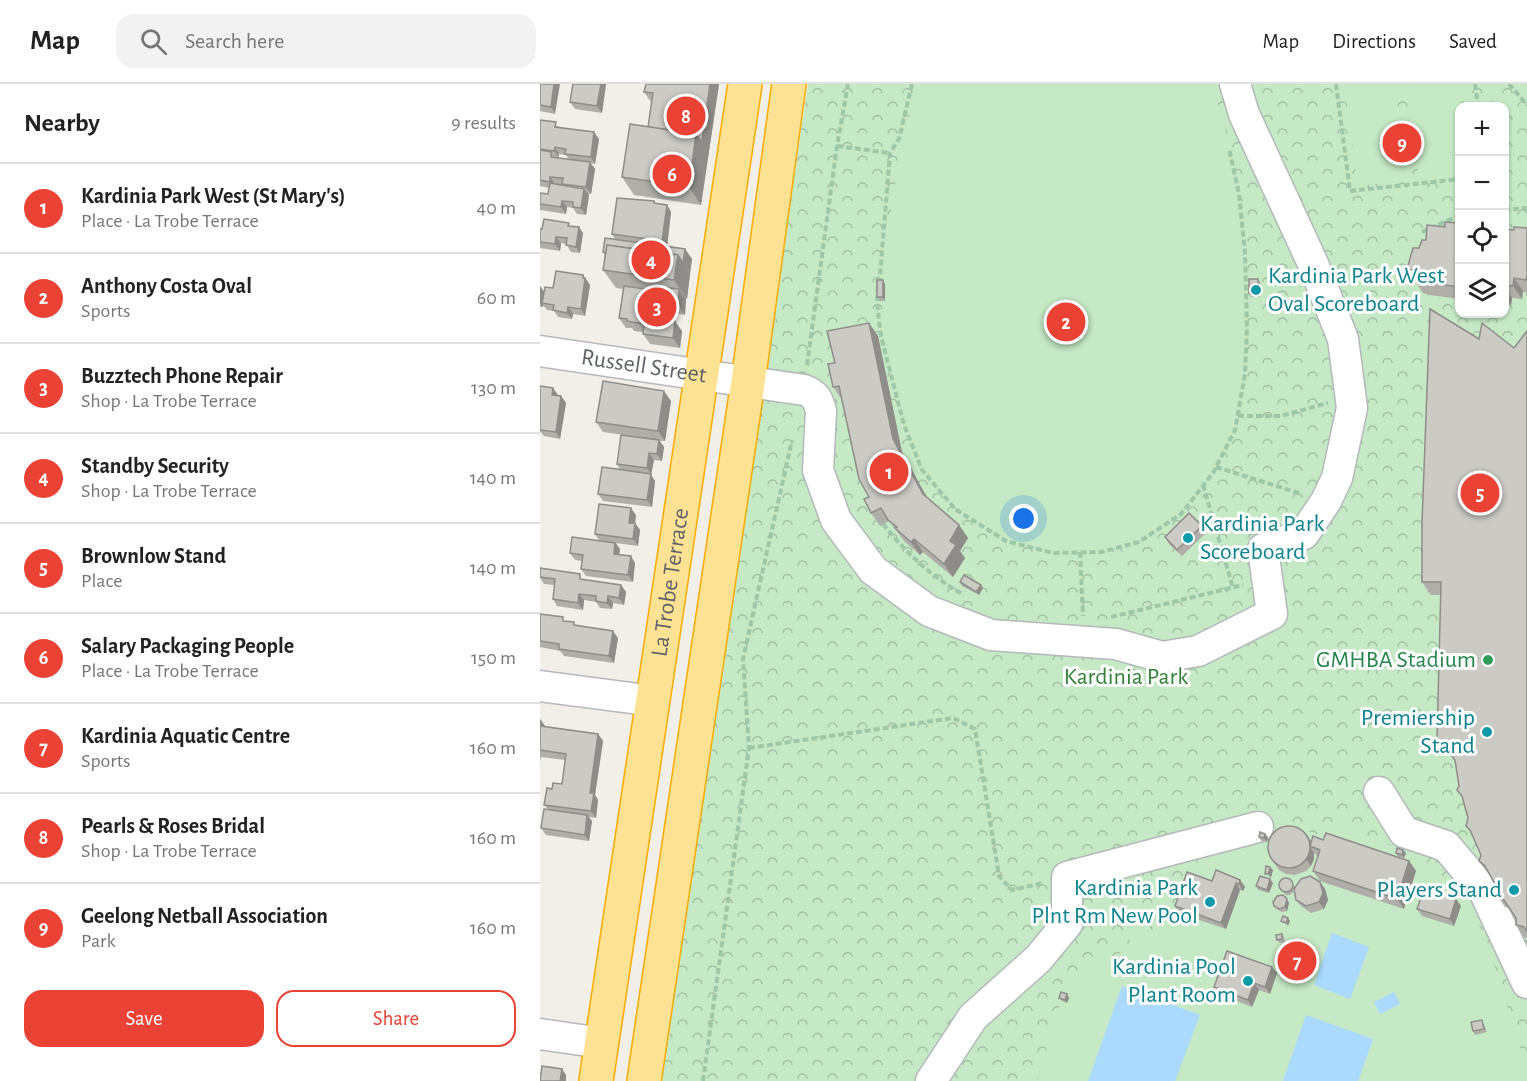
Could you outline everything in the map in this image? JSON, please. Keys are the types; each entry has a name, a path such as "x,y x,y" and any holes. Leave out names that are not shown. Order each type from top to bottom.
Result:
{"highway":[{"name":"La Trobe Terrace","path":"596,1081 745,84"},
{"name":"La Trobe Terrace","path":"644,1081 748,382 789,84"}],"street":[{"path":"804,390 813,393 819,402 821,411 818,470 836,520 873,570 929,611 991,635 1116,644 1162,657 1198,651 1272,614 1263,549 1304,534 1326,501 1336,478 1352,408 1343,339 1314,266 1244,114 1235,84"},
{"name":"Russell Street","path":"540,351 804,390"},
{"path":"540,686 654,701"},
{"path":"1379,792 1404,832 1446,846 1484,891 1527,983"},
{"path":"931,1081 974,1017 1038,959 1067,924 1067,877 1258,828"},
{"path":"540,1034 602,1043"}],"path":[{"path":"804,390 837,146 848,84"},
{"path":"912,84 898,139 890,153 877,303 881,336 904,425 922,470 954,509 1006,541 1053,553 1101,552 1139,542 1181,514 1216,467 1235,430 1245,374 1247,328 1245,253 1239,194 1228,140"},
{"path":"1336,84 1350,191 1455,180"},
{"path":"1475,84 1477,102"},
{"path":"1509,84 1527,105"},
{"path":"837,146 890,153"},
{"path":"1509,210 1527,208"},
{"path":"1422,232 1455,217"},
{"path":"1238,416 1281,416 1351,397"},
{"path":"897,425 904,425"},
{"path":"703,1081 749,747 743,659 794,435"},
{"path":"1216,467 1326,501"},
{"path":"1203,485 1233,588"},
{"path":"883,524 903,549 922,566 966,596"},
{"path":"1080,552 1083,616"},
{"path":"1110,617 1267,579"},
{"path":"1073,616 1091,618"},
{"path":"749,747 953,718 975,729 999,876 1012,890 1067,877"}],"green space":[{"name":"Kardinia Park","path":"808,84 1527,84 1527,1081 661,1081"},
{"path":"918,84 1211,84 1227,138 1242,220 1246,276 1247,351 1242,399 1233,434 1200,490 1167,524 1132,545 1114,550 1067,553 1046,552 1005,540 967,517 951,503 936,488 919,464 896,398 888,354 884,308 890,216 907,127"},
{"path":"1395,84 1407,180 1358,186 1345,87"},
{"path":"1408,84 1458,84 1460,102 1455,102 1455,174 1419,179"},
{"path":"1290,826 1333,839 1337,827 1417,854 1462,893 1486,939 1527,1071 1527,1081 1037,1081 1069,974 1133,948 1117,908 1138,898 1155,941 1171,932 1201,854"}],"water":[{"path":"1332,933 1369,947 1350,999 1314,985"},
{"path":"1122,986 1200,1015 1175,1081 1088,1081"},
{"path":"1394,992 1400,1004 1380,1014 1374,1002"},
{"path":"1306,1015 1373,1039 1358,1081 1283,1081"}],"building":[{"path":"540,84 554,84 551,107 540,105"},
{"path":"573,84 601,84 597,106 570,102"},
{"path":"646,84 710,84 702,142 696,134 648,127 653,93 644,92"},
{"path":"540,120 556,122 555,127 594,132 591,157 565,154 566,149 555,147 554,151 540,149"},
{"path":"630,124 696,134 689,187 622,177"},
{"path":"540,150 551,152 551,157 590,162 586,187 562,184 563,178 550,177 550,182 540,180"},
{"path":"550,183 584,189 581,208 573,207 573,202 562,201 561,207 540,204 540,193 548,194"},
{"path":"617,198 654,201 654,203 667,205 662,241 612,234"},
{"path":"544,219 579,227 576,247 566,245 567,238 556,237 555,244 540,242 540,229 542,229"},
{"path":"1445,222 1455,223 1455,286 1414,280 1415,270 1407,269 1413,248 1419,248 1422,240 1426,240 1427,225 1445,227"},
{"path":"1514,227 1527,228 1527,274 1526,280 1514,278 1513,286 1509,286 1509,230 1514,230"},
{"path":"605,238 685,249 683,263 678,255 607,245 606,253 603,252"},
{"path":"607,245 678,255 674,280 603,270"},
{"path":"556,271 583,275 585,278 581,309 568,307 567,313 553,310 554,305 542,303 545,287 553,288"},
{"path":"1249,279 1258,279 1258,293 1249,293"},
{"path":"877,280 883,280 883,297 877,297"},
{"path":"624,286 660,291 660,287 679,289 678,305 667,304 665,320 675,321 673,338 643,334 644,324 619,318"},
{"name":"GMHBA Stadium","path":"1430,309 1479,339 1482,323 1514,348 1527,331 1527,931 1524,927 1516,925 1516,918 1502,897 1496,894 1497,888 1485,866 1479,861 1481,855 1466,826 1468,818 1462,796 1457,790 1459,786 1455,760 1451,755 1454,753 1452,744 1437,742 1441,582 1422,582"},
{"path":"869,323 893,439 923,494 959,525 950,541 956,545 944,564 914,539 911,542 895,528 897,527 888,520 881,508 871,513 864,499 869,497 859,479 839,386 833,387 828,364 835,363 827,331"},
{"path":"603,381 664,391 658,431 596,422"},
{"path":"540,386 553,388 552,395 561,396 556,432 540,430"},
{"path":"621,435 659,440 657,454 649,453 647,468 617,464"},
{"path":"602,467 651,474 647,500 598,494"},
{"path":"599,504 631,508 629,523 635,523 633,539 595,534"},
{"path":"1189,513 1202,526 1177,550 1165,537"},
{"path":"572,537 615,543 614,554 631,556 628,575 581,569 583,555 570,553"},
{"path":"540,568 580,574 580,579 621,585 619,598 608,596 607,603 596,601 596,596 579,594 578,603 553,599 555,579 540,577"},
{"path":"964,575 981,585 976,592 960,582"},
{"path":"540,614 563,617 563,621 574,622 574,625 613,631 609,656 559,649 559,644 540,641"},
{"path":"540,726 598,734 590,793 594,793 591,811 544,805 547,788 552,789 553,783 562,784 566,754 540,750"},
{"path":"544,809 587,815 585,835 541,828"},
{"path":"1289,826 1304,832 1310,847 1304,862 1289,868 1274,862 1268,847 1274,832"},
{"path":"1260,832 1265,834 1264,838 1259,837"},
{"path":"1326,833 1409,861 1402,883 1405,884 1403,892 1399,891 1397,899 1313,871 1320,850 1310,846 1313,836 1323,840"},
{"path":"1397,848 1403,850 1402,855 1396,853"},
{"path":"1266,866 1270,867 1268,874 1265,874"},
{"name":"Kardinia Park Plnt Rm New Pool","path":"1216,870 1240,880 1239,884 1236,883 1221,923 1175,906 1187,872 1212,881"},
{"path":"1260,876 1270,879 1267,890 1256,886"},
{"path":"1310,876 1320,882 1323,893 1319,902 1306,906 1296,900 1294,889 1301,879"},
{"path":"1286,878 1291,880 1293,885 1291,890 1286,892 1281,890 1279,885 1281,880"},
{"path":"1424,889 1456,899 1450,919 1417,909"},
{"path":"1283,895 1287,899 1285,907 1279,909 1274,906 1273,902 1277,896"},
{"path":"1283,916 1288,918 1286,923 1281,921"},
{"path":"1282,934 1282,939 1277,940 1276,935"},
{"name":"Kardinia Pool Plant Room","path":"1227,951 1272,967 1265,987 1254,983 1248,1000 1214,987"},
{"path":"1061,992 1067,994 1065,1000 1059,998"},
{"path":"1482,1020 1484,1029 1473,1031 1471,1022"},
{"path":"542,1066 562,1069 560,1081 540,1081"}],"place":[{"name":"Pearls & Roses Bridal","path":"686,116"},
{"name":"Geelong Netball Association","path":"1402,143"},
{"name":"Salary Packaging People","path":"672,174"},
{"name":"Standby Security","path":"651,260"},
{"name":"Kardinia Park West Oval Scoreboard","path":"1256,290"},
{"name":"Buzztech Phone Repair","path":"657,307"},
{"name":"Anthony Costa Oval","path":"1066,322"},
{"name":"Kardinia Park West (St Mary's)","path":"889,472"},
{"name":"Brownlow Stand","path":"1480,493"},
{"name":"Kardinia Park Scoreboard","path":"1188,538"},
{"name":"GMHBA Stadium","path":"1488,660"},
{"name":"Premiership Stand","path":"1487,732"},
{"name":"Players Stand","path":"1514,890"},
{"name":"Kardinia Park Plnt Rm New Pool","path":"1210,902"},
{"name":"Kardinia Aquatic Centre","path":"1297,961"},
{"name":"Kardinia Pool Plant Room","path":"1248,981"}]}
